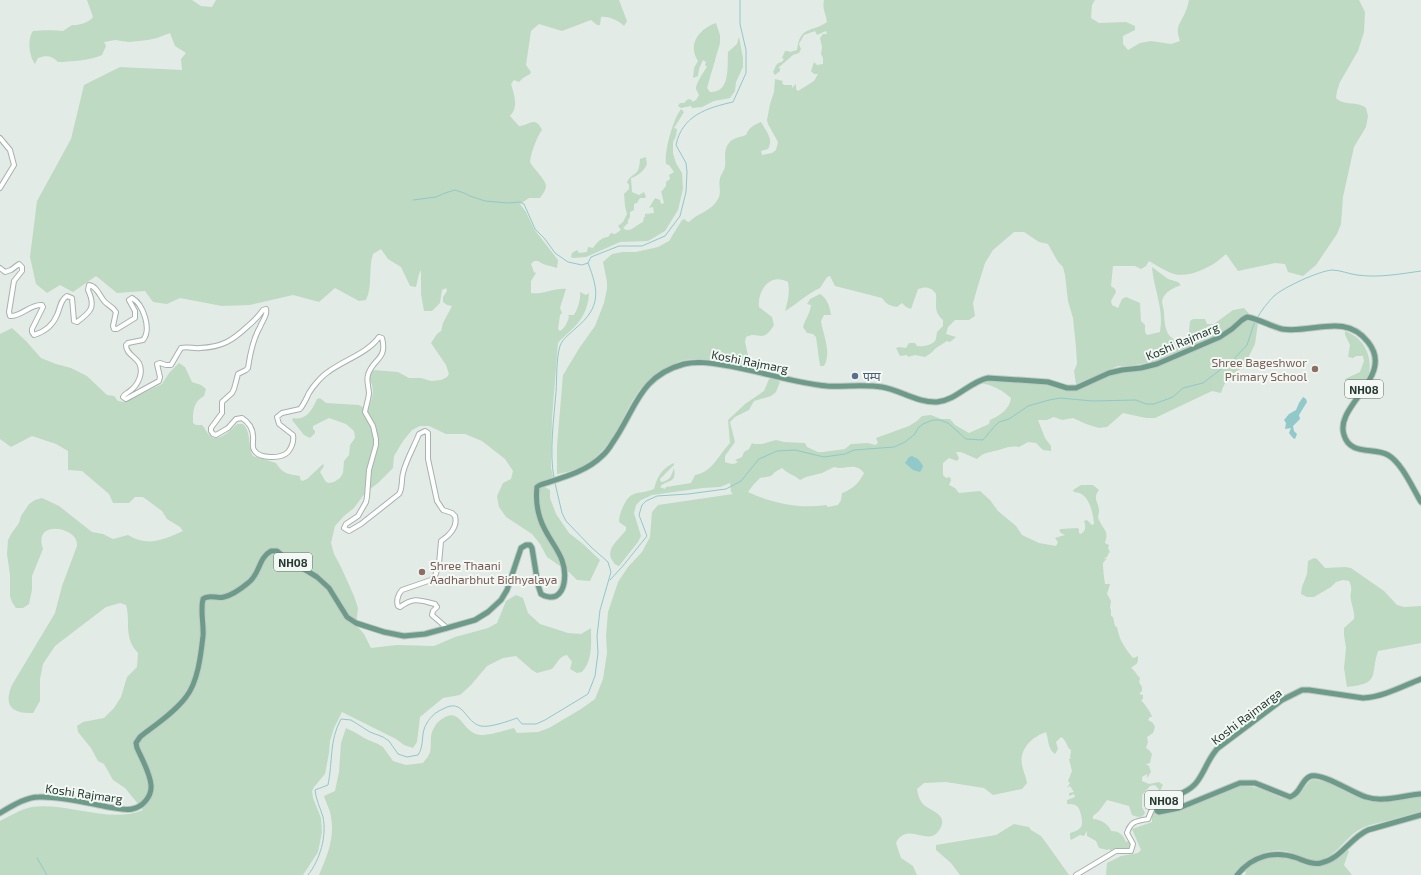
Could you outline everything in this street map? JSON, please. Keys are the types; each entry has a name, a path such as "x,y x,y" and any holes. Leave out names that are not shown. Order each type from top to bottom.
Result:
{"main road":[{"name":"Koshi Rajmarg","path":"0,813 29,798 35,797 72,800 126,809 136,808 146,801 151,791 150,779 136,748 136,743 140,737 180,704 187,696 191,688 201,654 203,599 207,597 224,597 248,584 256,575 262,559 273,550 277,551 284,557 317,577 329,588 347,617 356,624 404,636 425,634 476,620 488,612 501,600 507,590 521,548 524,545 529,545 532,548 538,585 541,594 544,596 554,597 562,591 565,579 562,558 543,527 539,517 537,490 540,485 591,466 604,455 616,438 639,396 648,383 665,372 686,364 703,362 734,366 804,383 828,386 865,385 883,387 917,398 938,402 956,396 980,380 988,378 1048,382 1067,388 1076,388 1108,373 1157,364 1220,337 1247,317 1282,328 1299,330 1327,326 1341,326 1357,331 1366,339 1372,349 1374,358 1373,372 1362,392 1344,418 1344,436 1349,444 1358,450 1386,454 1391,457 1404,474 1421,502"},
{"name":"Koshi Rajmarga","path":"1156,805 1192,788 1218,748 1282,700 1297,692 1309,690 1363,698 1383,694 1421,679"},
{"name":"NH08","path":"1156,805 1156,810 1159,812 1179,808 1240,783 1255,784 1290,797 1296,794 1307,778 1314,776 1324,778 1366,798 1421,794"},
{"path":"1237,875 1242,869 1260,857 1273,854 1290,856 1315,864 1328,861 1336,856 1361,833 1421,815"}],"street":[{"path":"0,138 10,150 14,165 0,188"},
{"path":"0,268 5,272 19,264 22,267 22,271 14,281 9,312 10,316 15,316 36,305 42,305 43,307 32,329 34,335 52,324 57,316 62,300 67,296 72,298 74,321 77,322 88,313 92,304 92,299 88,290 89,285 94,286 105,302 114,308 116,312 113,326 114,329 117,329 135,318 135,311 129,300 134,298 144,316 146,334 143,340 128,343 126,345 127,351 137,360 140,365 140,372 135,386 123,397 126,399 159,381 160,377 157,364 160,363 171,365 181,348 201,348 227,343 240,334 258,317 263,310 266,309 267,313 255,339 248,368 238,374 234,389 232,393 222,402 222,413 211,428 211,431 216,435 228,428 236,419 242,418 253,431 253,448 255,451 258,454 271,457 279,457 287,453 293,443 293,435 279,424 277,417 279,414 300,409 310,392 327,372 353,356 368,349 379,337 382,338 383,352 381,358 369,370 367,377 369,392 365,412 373,426 376,439 376,445 369,470 367,497 358,516 346,524 344,528 349,531 361,524 399,494 402,487 401,479 419,434 425,432 428,433 428,459 437,501 443,510 452,513 455,516 455,526 450,534 441,541 439,564 435,576 431,580 402,590 397,603 400,607 412,600 435,604 437,607 432,615 447,628"},
{"path":"1076,875 1116,851 1131,852 1133,844 1127,833 1129,826 1137,820 1148,820 1153,807 1156,805"}],"green space":[{"path":"87,0 192,0 201,6 212,7 216,0 619,0 627,21 624,26 614,19 601,17 600,25 597,25 591,20 562,31 539,24 531,31 526,65 531,72 519,82 514,80 511,84 515,105 510,116 519,126 534,122 537,123 542,130 534,145 530,162 544,181 546,188 540,198 529,198 520,204 526,212 534,229 558,260 557,268 538,261 534,261 531,264 534,272 536,273 531,281 531,293 566,289 560,308 562,313 560,315 558,329 560,331 567,323 569,317 568,315 574,315 580,300 580,292 586,295 589,293 583,316 558,343 552,418 551,467 553,477 542,481 545,487 550,490 550,498 556,514 569,533 600,560 590,581 577,580 570,573 547,557 540,544 532,534 506,517 499,507 497,496 503,483 511,479 513,471 505,459 482,441 465,434 446,434 429,426 420,426 412,430 394,456 393,468 365,493 354,508 335,526 331,543 334,554 354,596 358,608 356,625 364,634 371,648 397,645 434,646 455,637 488,628 497,623 506,601 516,595 523,598 528,613 540,624 568,633 581,634 591,628 590,657 582,672 577,673 570,669 572,662 567,655 560,659 552,669 537,673 516,656 503,658 487,666 471,685 460,695 443,698 420,717 417,742 413,748 404,745 396,739 342,712 334,728 330,741 325,774 312,791 313,798 321,818 322,832 318,852 303,875 0,875 0,821 20,811 32,807 45,806 117,815 130,814 143,810 125,788 113,780 104,764 98,761 91,748 78,732 77,726 83,722 104,718 114,708 121,697 127,677 137,667 138,653 130,641 126,605 120,603 106,607 55,646 43,664 40,679 40,701 33,713 15,710 9,703 9,692 12,685 55,613 62,586 77,546 77,542 73,535 61,529 48,530 43,534 41,540 43,549 32,576 32,590 29,604 23,608 16,608 10,596 10,575 7,554 8,540 11,534 19,523 21,516 29,504 42,498 59,506 92,532 103,534 113,539 128,535 142,541 156,541 183,531 180,527 167,519 162,511 143,497 135,497 129,503 113,503 109,494 82,471 68,470 68,451 56,444 32,436 11,447 0,439 0,334 12,328 41,358 71,368 87,376 107,395 114,396 118,401 125,402 162,384 169,373 179,363 185,367 192,382 201,385 206,389 204,396 200,398 194,407 193,423 196,425 202,425 213,438 225,435 237,424 243,424 248,431 250,448 253,456 276,463 286,473 300,476 302,481 307,479 323,464 324,466 320,472 326,482 334,482 340,478 343,473 344,461 349,455 350,445 355,438 354,431 346,424 329,418 313,426 315,433 310,438 304,435 292,420 293,418 302,418 308,414 317,399 320,398 326,403 359,405 368,410 373,390 369,378 373,370 398,372 409,378 421,378 431,381 441,380 449,374 446,365 431,343 441,331 443,323 452,306 443,302 443,297 447,291 446,288 442,290 440,303 432,311 424,311 421,294 421,270 416,287 410,286 401,267 388,259 381,249 373,254 369,289 366,300 359,301 335,288 319,302 293,295 250,305 222,306 180,298 167,304 153,302 145,291 117,293 96,276 73,292 60,285 47,293 36,284 30,257 37,201 71,139 84,85 120,67 182,70 181,59 186,53 175,46 170,33 148,40 129,42 115,40 104,42 106,46 102,55 92,58 58,62 54,58 44,57 38,58 35,64 31,57 29,43 33,31 63,31 72,25 87,22 93,17"},
{"path":"824,0 1095,0 1092,5 1091,18 1099,23 1126,22 1135,26 1135,30 1123,36 1123,44 1128,50 1140,43 1151,41 1171,44 1180,41 1178,27 1186,11 1189,0 1359,0 1365,12 1364,32 1358,51 1340,82 1336,98 1343,102 1363,106 1366,108 1368,116 1366,127 1354,147 1343,197 1341,224 1337,234 1316,265 1303,276 1288,272 1285,264 1275,263 1238,271 1226,254 1208,267 1185,275 1171,273 1149,261 1146,266 1141,269 1135,266 1113,266 1111,286 1116,292 1111,301 1112,305 1118,308 1122,299 1126,297 1140,303 1141,321 1145,325 1145,332 1147,335 1160,332 1161,323 1160,307 1152,267 1168,279 1178,282 1181,285 1167,293 1162,301 1166,330 1171,337 1176,340 1188,342 1190,321 1193,319 1205,319 1207,324 1214,324 1233,310 1244,308 1251,316 1242,319 1221,334 1206,339 1180,352 1170,354 1159,361 1129,366 1118,366 1076,384 1074,371 1077,364 1073,318 1068,301 1063,267 1058,262 1048,244 1039,242 1024,232 1014,232 993,250 985,263 973,303 975,316 969,320 955,320 948,327 946,334 956,337 950,342 947,341 936,348 925,357 915,355 908,357 907,355 900,356 896,348 906,348 909,343 915,343 917,346 925,346 935,341 937,332 943,326 943,320 938,314 936,308 936,294 930,289 926,287 918,289 911,309 902,303 897,307 892,306 882,298 835,286 830,276 827,277 820,288 785,311 789,289 788,282 776,279 770,281 766,285 760,295 759,301 759,307 772,317 774,325 770,331 763,336 750,335 746,337 745,342 748,355 742,366 712,360 697,359 678,362 656,374 644,384 636,395 616,432 598,455 579,468 557,474 557,446 563,375 595,326 604,303 607,282 603,262 612,254 636,252 658,247 669,241 682,220 685,219 689,222 712,206 719,196 720,177 725,167 725,152 727,146 730,141 746,135 750,128 754,125 761,122 770,138 770,145 768,149 761,151 762,155 772,153 776,150 778,142 767,120 774,92 775,79 783,81 782,83 784,85 792,85 792,88 796,84 796,89 798,91 814,81 818,74 814,74 811,71 814,62 817,65 823,64 820,38 823,34 827,34 826,31 817,35 815,31 804,35 799,44 801,49 799,53 793,55 778,68 780,68 780,71 775,75 773,72 777,64 782,62 784,59 782,58 785,51 790,52 797,50 801,37 804,33 827,22 824,9"},
{"path":"716,23 720,35 720,43 707,88 710,92 717,91 722,88 726,78 728,52 737,44 739,37 743,67 736,82 735,91 730,98 714,101 702,107 692,108 691,106 681,108 678,106 680,103 684,103 688,99 692,100 692,102 696,100 699,95 696,89 697,84 707,67 705,65 706,62 703,60 698,76 693,78 694,68 698,61 694,49 696,38 704,29"},
{"path":"681,109 684,112 674,128 677,129 673,142 673,153 676,163 682,173 683,189 678,210 665,231 648,241 620,242 586,257 571,257 572,253 577,250 579,253 587,252 588,247 593,248 598,242 608,237 611,233 615,234 621,230 618,226 623,222 627,214 624,194 629,189 627,182 639,169 640,159 646,157 647,164 642,172 631,178 632,192 639,195 644,192 646,197 640,198 637,203 634,204 634,210 630,212 628,223 623,228 626,230 631,230 643,222 645,214 654,213 653,207 649,208 655,198 660,200 661,204 664,203 661,191 666,186 666,182 670,179 669,175 674,172 669,165 666,164 666,152 672,128"},
{"path":"820,294 828,303 831,315 824,315 821,321 827,349 824,366 820,366 816,337 813,334 807,333 803,327 811,305 807,304 810,299"},
{"path":"1249,319 1258,323 1255,344 1243,368 1235,372 1229,378 1221,393 1212,391 1155,418 1146,418 1123,413 1107,427 1099,428 1073,418 1062,420 1054,417 1047,420 1038,420 1045,438 1051,446 1051,451 1043,450 1036,443 1028,442 1019,447 1009,447 987,453 977,459 961,452 956,452 959,458 957,461 949,458 943,463 943,475 946,478 950,477 951,480 949,485 955,488 959,493 980,491 990,500 998,511 1016,526 1022,535 1039,543 1056,546 1058,542 1055,538 1065,535 1059,530 1077,528 1081,534 1085,528 1084,521 1087,520 1092,525 1094,524 1093,514 1087,499 1083,495 1074,492 1073,490 1081,485 1093,485 1099,490 1096,496 1099,508 1098,517 1106,533 1105,543 1109,545 1108,548 1110,552 1108,556 1103,559 1107,558 1103,563 1103,571 1105,584 1110,584 1107,594 1111,601 1111,616 1113,617 1115,626 1117,627 1127,650 1132,657 1134,658 1138,656 1137,663 1131,668 1140,678 1139,682 1142,687 1142,691 1139,694 1143,695 1143,699 1141,700 1148,708 1152,716 1148,720 1153,723 1155,727 1153,733 1147,737 1148,742 1146,748 1152,754 1150,763 1146,764 1149,766 1151,772 1147,778 1147,774 1142,777 1142,781 1149,784 1159,782 1163,785 1160,791 1154,785 1150,786 1142,795 1142,807 1145,813 1141,817 1132,815 1129,806 1107,800 1099,811 1093,816 1093,819 1104,822 1111,831 1121,834 1126,842 1129,841 1132,845 1131,849 1113,849 1111,851 1109,849 1099,848 1096,841 1087,836 1087,831 1084,836 1080,835 1071,840 1070,833 1080,828 1082,822 1078,807 1072,804 1067,804 1067,800 1075,797 1074,794 1069,796 1069,793 1074,792 1070,786 1067,788 1070,783 1068,781 1072,771 1069,759 1071,758 1071,750 1061,737 1056,742 1058,749 1055,754 1052,752 1049,747 1046,732 1031,740 1025,749 1022,765 1027,783 1022,789 993,795 984,788 946,782 924,783 917,789 922,803 939,815 942,818 942,822 941,827 936,834 928,836 908,834 900,838 896,843 901,858 913,866 917,875 319,875 327,854 332,832 330,814 324,796 335,791 339,772 341,743 346,728 383,747 393,761 406,765 423,763 430,752 432,731 437,723 445,717 451,715 455,716 476,734 490,734 514,728 517,733 538,732 549,728 595,699 603,679 607,653 606,636 608,612 618,582 628,567 642,552 650,537 652,512 658,505 733,494 731,492 730,483 720,487 652,495 641,500 636,505 634,513 641,536 619,566 612,560 610,552 614,544 626,530 626,527 619,522 620,514 625,502 631,495 654,489 661,473 666,467 674,463 674,465 660,479 661,482 669,479 674,468 675,473 673,479 660,487 665,489 666,487 691,483 695,475 707,470 730,443 728,420 745,404 764,391 769,379 775,379 780,382 776,392 771,396 754,401 749,410 735,417 730,422 735,442 725,456 725,462 735,464 738,462 735,460 742,457 744,452 749,449 752,443 762,444 776,440 805,443 807,447 818,452 845,449 851,444 868,443 875,445 878,443 876,438 909,426 922,416 931,415 941,419 950,419 955,425 969,433 989,424 990,420 1004,412 1009,406 1011,398 993,387 981,383 995,379 1044,382 1079,390 1115,372 1147,370 1192,352","holes":["834,467 853,467 860,469 864,473 855,485 842,493 841,500 838,505 828,507 826,505 796,506 776,502 748,492 760,478 771,476 782,468 800,480 822,473"]},
{"path":"1345,331 1352,334 1362,343 1366,349 1370,362 1368,377 1354,398 1345,398 1345,379 1360,372 1364,361 1363,356 1356,356 1353,358 1348,357 1350,345 1345,335"},
{"path":"1314,558 1317,559 1325,568 1351,568 1384,591 1397,605 1404,607 1421,606 1421,643 1378,651 1374,672 1370,681 1358,686 1347,687 1344,668 1346,648 1344,628 1354,619 1351,587 1349,581 1343,580 1336,582 1331,587 1314,597 1307,597 1301,594 1307,574 1308,561"},
{"path":"1312,779 1326,782 1365,799 1380,800 1421,796 1421,812 1365,827 1352,835 1328,857 1318,861 1308,860 1284,851 1276,851 1260,854 1252,858 1234,875 1106,875 1107,863 1121,856 1138,853 1141,850 1132,829 1152,822 1152,811 1160,814 1238,786 1263,789 1283,798 1291,799 1297,797"},
{"path":"1014,824 1029,827 1041,836 1069,875 960,875 951,863 936,850 936,845 996,835"},
{"path":"1346,850 1349,851 1344,865 1352,875 1245,875 1246,872 1243,871 1252,863 1275,855 1319,865"}],"water":[{"path":"1303,397 1307,402 1299,415 1300,419 1293,426 1294,431 1297,434 1295,439 1289,433 1291,428 1285,429 1286,423 1284,420 1289,414 1296,410"},
{"path":"912,456 918,459 922,464 923,467 920,472 913,470 905,463 909,457"}],"waterway":[{"path":"413,200 436,197 455,190 485,201 508,203 520,202 524,204 535,229 545,239 555,253 568,262 582,265 588,263 591,257 619,246 642,246 665,236 680,216 686,192 686,163 676,145 679,135 690,120 697,115 714,107 733,102 746,73 746,50 740,24 740,0"},
{"path":"554,478 552,446 557,363 560,346 563,341 584,320 594,306 596,290 588,263"},
{"path":"1257,318 1269,301 1279,292 1319,273 1335,270 1357,275 1373,276 1421,271"},
{"path":"610,580 647,536 639,515 642,505 646,501 657,496 726,489 741,481 759,459 777,451 795,450 824,457 845,454 854,450 894,447 905,442 915,434 918,428 923,424 933,420 940,420 948,423 966,439 983,440 999,422 1009,419 1028,406 1049,400 1060,398 1093,401 1136,400 1146,404 1154,404 1173,397 1183,388 1203,383 1233,360 1247,345 1255,321"},
{"path":"308,875 322,848 324,832 323,817 315,790 328,785 333,743 337,727 341,719 351,720 370,732 383,737 389,741 398,754 407,757 418,755 425,727 430,718 438,711 450,706 460,708 471,720 481,726 494,725 517,718 522,724 536,724 588,694 595,676 598,653 597,636 600,610 611,572 608,562 566,521 562,513 555,483"},
{"path":"37,858 47,875"}],"place":[{"name":"Shree Bageshwor Primary School","path":"1315,369"},
{"name":"पम्प","path":"855,376"},
{"name":"Shree Thaani Aadharbhut Bidhyalaya","path":"422,572"}]}
